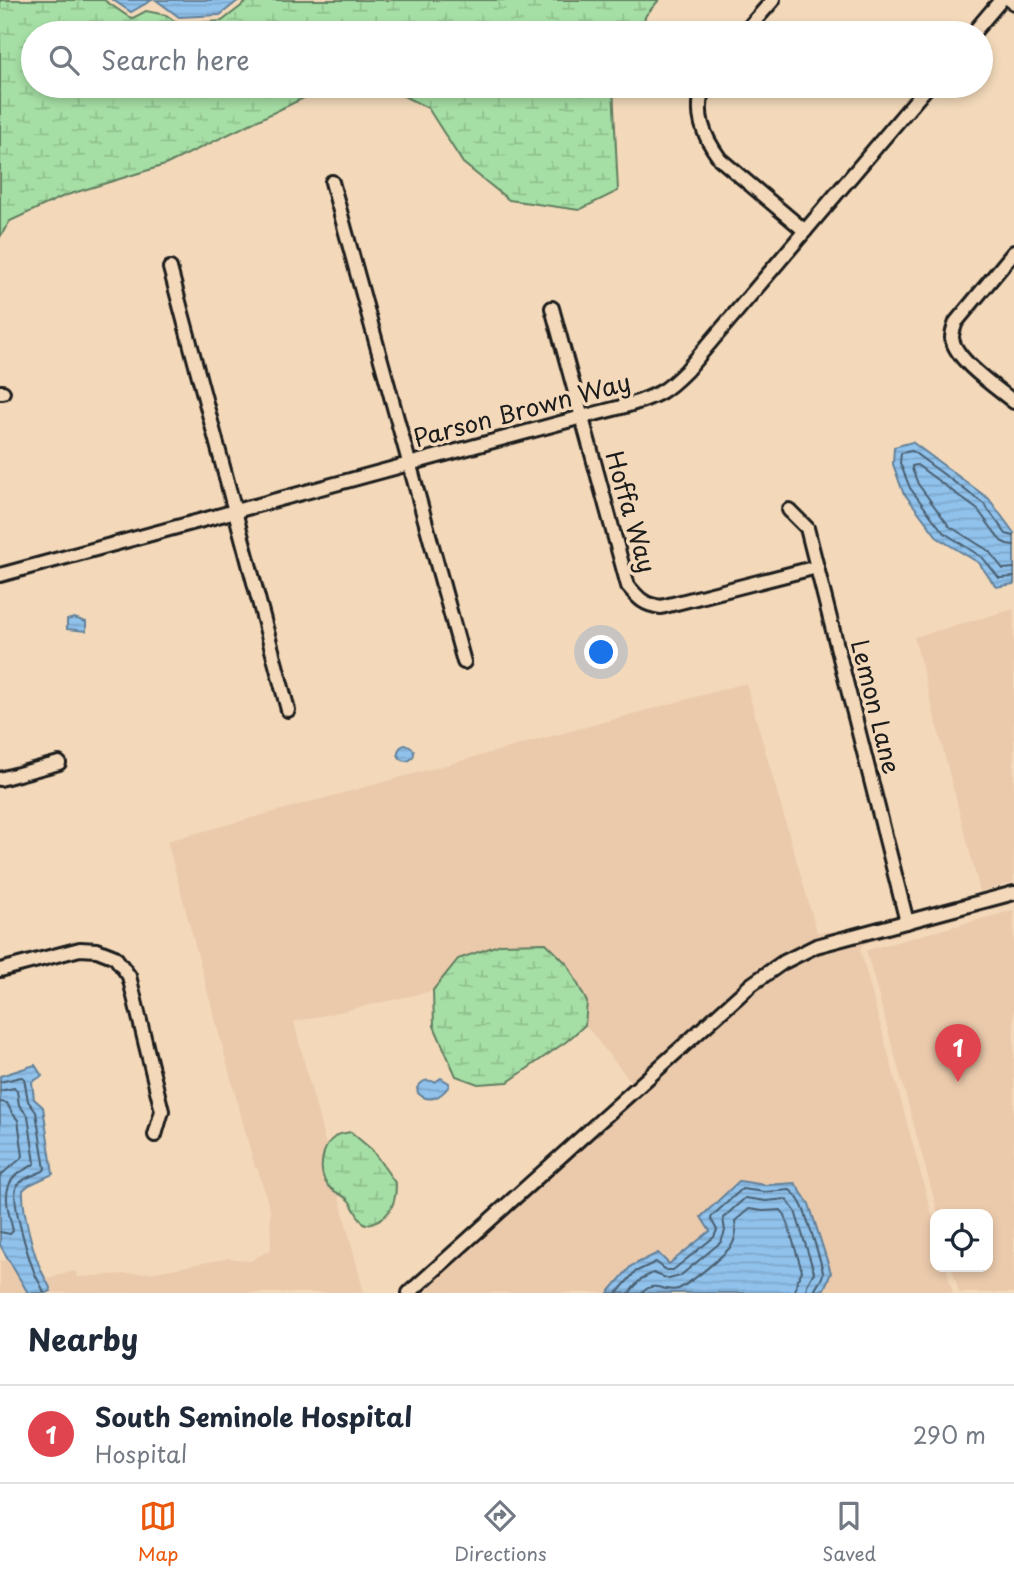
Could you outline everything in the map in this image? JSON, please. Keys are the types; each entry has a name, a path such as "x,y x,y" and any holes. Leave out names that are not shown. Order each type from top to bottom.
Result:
{"street":[{"path":"755,21 773,0"},
{"path":"983,21 1001,0"},
{"path":"700,98 702,130 720,159 805,231"},
{"name":"Parson Brown Way","path":"0,575 644,400 661,392 686,371 918,98"},
{"path":"332,182 464,662"},
{"path":"1014,252 956,322 952,336 963,360 1014,402"},
{"path":"170,268 288,710"},
{"path":"552,308 582,417"},
{"name":"Hoffa Way","path":"582,417 628,586 649,606 661,607 817,567"},
{"name":"Lemon Lane","path":"789,510 807,528 907,922"},
{"path":"0,779 59,763"},
{"path":"409,1293 752,984 782,963 816,946 1014,893"},
{"path":"0,970 80,948 97,950 114,957 129,976 162,1111 155,1135"}],"shaded area":[{"path":"1014,609 1014,882 980,892 914,637"},
{"path":"746,683 817,932 846,931 813,940 779,956 752,974 632,1083 585,1025 587,1002 501,944 458,959 433,991 294,1022 327,1149 321,1159 333,1189 338,1192 364,1293 47,1293 51,1291 46,1279 60,1274 76,1271 78,1277 155,1272 229,1258 250,1261 271,1249 270,1211 258,1169 255,1168 167,841"},
{"path":"1014,901 864,944 860,949 930,1209 930,1272 947,1272 953,1293 810,1293 824,1289 831,1273 809,1204 795,1183 765,1185 739,1181 701,1216 710,1231 669,1264 631,1266 608,1293 420,1293 756,990 819,953"},
{"path":"1014,910 1014,1293 959,1293 953,1272 993,1272 993,1209 937,1209 866,950"},
{"path":"9,1260 28,1293 0,1293 0,1261"}],"green space":[{"path":"0,0 104,0 129,17 133,18 146,11 166,15 175,21 21,21 21,98 304,98 165,165 64,196 10,221 0,237"},
{"path":"249,0 659,0 643,21 222,21"},
{"path":"408,98 614,98 618,191 579,210 509,200 463,163 428,108"},
{"path":"546,943 568,965 587,1002 585,1025 567,1041 508,1082 478,1084 456,1076 434,1026 433,990 458,959 501,944"},
{"path":"351,1132 372,1150 396,1184 389,1211 380,1220 365,1225 348,1199 328,1186 323,1174 322,1160 331,1140"}],"water":[{"path":"113,0 152,0 131,12"},
{"path":"156,0 239,0 220,15 179,17"},
{"path":"912,442 989,499 1014,533 1014,584 996,587 979,563 938,538 903,492 893,464 894,447"},
{"path":"74,618 86,622 86,631 67,629 67,620"},
{"path":"406,745 412,747 412,759 406,761 400,759 398,753 400,747"},
{"path":"35,1065 42,1076 32,1082 34,1099 43,1107 53,1174 29,1185 23,1190 23,1198 32,1243 51,1291 47,1293 28,1293 0,1245 0,1076"},
{"path":"441,1078 449,1083 449,1086 439,1096 431,1099 418,1093 417,1088 423,1082 435,1082"},
{"path":"739,1181 765,1185 795,1183 809,1204 831,1273 824,1289 810,1293 608,1293 631,1266 658,1253 669,1264 710,1231 701,1217"}],"place":[{"name":"South Seminole Hospital","path":"958,1082"}]}
